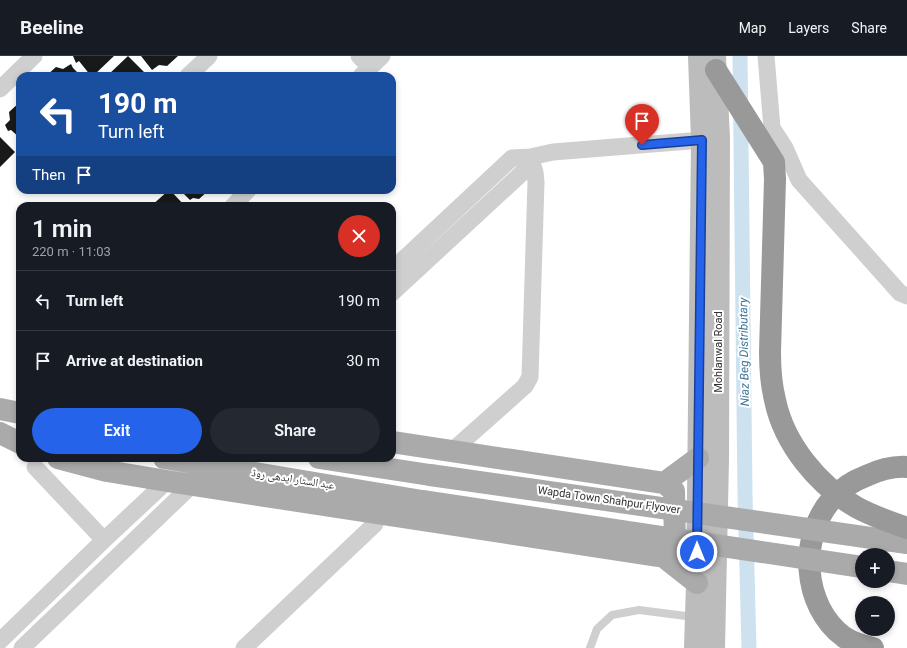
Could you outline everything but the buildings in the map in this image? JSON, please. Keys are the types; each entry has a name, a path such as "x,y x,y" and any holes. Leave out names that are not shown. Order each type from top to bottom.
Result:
{"highway":[{"path":"715,63 774,162 775,178 770,370 775,402 784,427 800,454 825,485 856,507 907,528"},
{"path":"873,648 860,645 845,638 831,625 819,607 812,588 809,569 813,535 825,508 845,487 875,472 889,468 907,467"}],"main road":[{"name":"Mohlanwal Road","path":"695,648 702,140 699,56"},
{"name":"Mohlanwal Road","path":"714,648 718,451 719,162 715,63"},
{"path":"0,409 16,408"},
{"path":"0,409 16,411"},
{"path":"0,432 16,434"},
{"path":"0,432 16,441"},
{"path":"396,443 664,482 674,491 675,547 664,557"},
{"path":"664,482 698,458"},
{"path":"73,462 107,471 167,481 664,557 697,583"},
{"name":"عبد الستار ایدھی روڈ","path":"188,462 422,501 855,566"},
{"name":"Wapda Town Shahpur Flyover","path":"344,462 907,543"},
{"path":"895,572 907,574"}],"street":[{"path":"18,72 34,56"},
{"path":"192,72 209,56"},
{"path":"766,56 772,128 785,148 799,180 900,294 907,296"},
{"path":"0,89 16,73"},
{"path":"396,266 512,158 530,157 553,152 702,140"},
{"path":"396,289 523,172 530,157"},
{"path":"453,450 525,386 530,377 536,182 535,172 530,157"},
{"path":"236,202 244,194"},
{"path":"34,467 104,540"},
{"path":"0,641 167,481"},
{"path":"22,648 193,484"},
{"path":"244,648 375,524 377,513"}],"lane":[{"path":"590,648 597,629 612,615 639,610 695,617"}],"waterway":[{"name":"Niaz Beg Distributary","path":"740,56 745,494 749,648"}],"route":[{"path":"642,145 702,140 697,552"}]}
